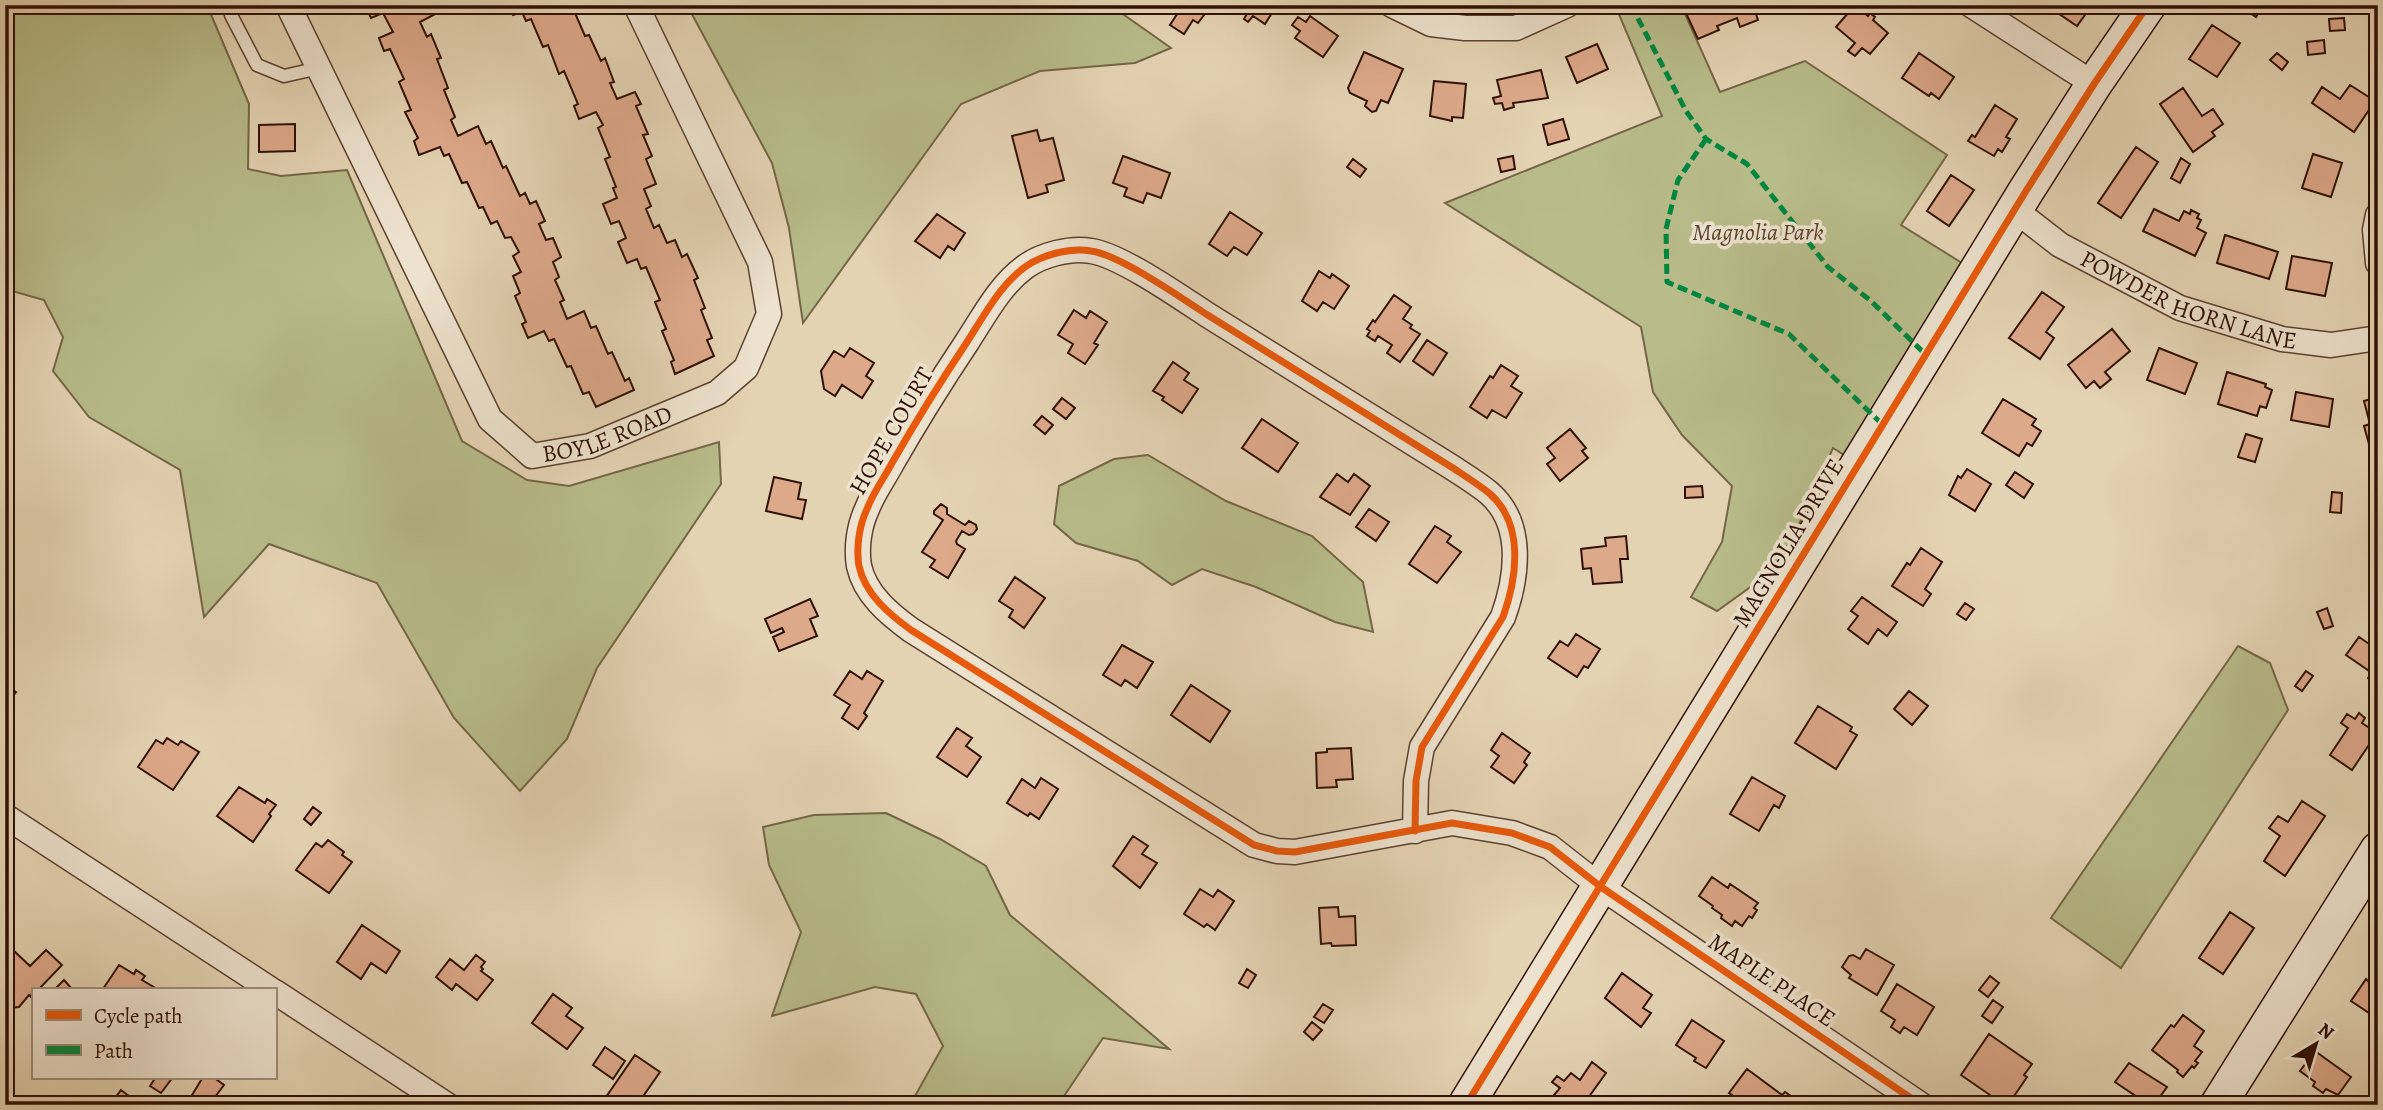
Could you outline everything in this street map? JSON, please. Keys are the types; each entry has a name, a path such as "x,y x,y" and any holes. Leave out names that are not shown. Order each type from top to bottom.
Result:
{"street":[{"name":"BOYLE ROAD","path":"288,5 490,419 531,456 590,446 717,393 746,368 769,314 760,262 636,5"},
{"path":"1392,5 1430,24 1465,28 1516,28 1567,5"},
{"path":"1971,5 2094,84"},
{"name":"MAGNOLIA DRIVE","path":"1466,1105 2015,210 2094,84 2148,5"},
{"name":"POWDER HORN LANE","path":"2015,210 2060,245 2180,308 2282,339 2331,345 2378,338"},
{"path":"2378,215 2375,230 2378,263"},
{"name":"HOPE COURT","path":"1415,831 1416,781 1422,747 1503,617 1511,595 1515,570 1511,523 1490,494 1453,468 1164,287 1111,258 1091,251 1056,254 1027,265 995,299 925,406 867,509 858,547 859,567 876,600 911,630 1255,845 1277,851 1295,852 1415,831 1452,823 1512,834 1550,847 1601,887"},
{"path":"5,817 268,988"},
{"path":"2218,1105 2378,850"},
{"name":"MAPLE PLACE","path":"1601,887 1921,1105"},
{"path":"276,993 447,1105"}],"lane":[{"path":"231,5 231,15 257,65 284,76 319,68"}],"green space":[{"path":"5,5 207,5 249,104 248,169 281,176 347,170 462,441 527,480 569,486 719,442 721,484 597,668 567,739 520,791 454,718 377,583 269,544 204,617 180,470 89,417 53,371 63,337 44,300 5,289"},
{"path":"687,5 1110,5 1171,48 1135,63 1040,71 961,104 803,323 789,228 772,163"},
{"name":"Magnolia Park","path":"1615,5 1681,5 1720,92 1805,61 1947,155 1901,225 1970,268 1852,460 1833,448 1781,565 1717,611 1691,597 1722,542 1732,486 1682,435 1653,392 1641,327 1445,203 1662,116"},
{"path":"1148,455 1226,501 1312,536 1363,582 1373,632 1335,622 1256,587 1202,569 1172,585 1138,561 1076,543 1054,524 1059,486 1114,459"},
{"path":"2238,646 2270,663 2288,710 2121,968 2051,918"},
{"path":"886,813 940,839 986,866 1010,915 1169,1049 1103,1038 1058,1105 910,1105 943,1046 916,994 875,987 772,1016 801,932 769,865 763,827 814,815"}],"building":[{"path":"365,5 436,5 439,12 420,22 427,37 431,34 441,58 437,59 448,88 444,90 455,117 451,120 458,136 478,126 486,144 491,141 503,168 506,166 520,196 525,193 530,204 536,201 545,221 539,224 546,240 553,238 561,257 553,262 559,277 555,280 564,300 560,302 567,319 584,311 591,328 596,326 608,354 612,352 625,381 629,378 634,390 596,407 589,392 583,394 571,366 567,367 554,339 549,341 544,331 528,338 522,324 526,322 515,296 520,293 513,276 521,272 513,256 519,252 511,237 505,238 497,221 491,224 483,207 479,208 467,182 462,183 449,154 444,156 440,147 419,155 414,141 418,138 405,112 411,110 399,82 404,79 390,49 384,51 379,38 393,32 383,13 371,18"},
{"path":"509,5 565,5 567,9 572,6 585,36 589,35 601,61 605,58 614,82 610,83 617,99 635,92 641,104 636,106 648,134 643,135 652,156 646,159 656,184 644,189 651,206 646,209 654,228 659,225 667,243 675,240 682,257 687,254 698,278 694,280 705,308 701,310 712,338 707,340 714,356 675,374 671,362 674,360 662,331 666,329 655,302 660,300 646,267 641,269 637,259 627,263 618,242 626,238 619,221 611,224 603,204 617,198 613,188 616,187 605,159 610,157 598,128 603,125 596,112 579,119 574,106 578,104 564,71 559,74 548,45 543,47 531,19 526,21 522,12 513,15"},
{"path":"1183,5 1210,7 1198,23 1193,20 1184,34 1170,25"},
{"path":"1238,5 1277,5 1265,24 1253,16 1248,22 1244,19 1248,12"},
{"path":"1695,5 1753,5 1758,20 1740,27 1737,18 1717,26 1719,30 1698,39 1685,11"},
{"path":"1855,5 1868,16 1870,13 1875,17 1873,20 1888,33 1870,54 1862,48 1855,56 1848,51 1855,43 1836,27"},
{"path":"2046,5 2092,5 2077,26"},
{"path":"2239,5 2263,5 2256,17"},
{"path":"1310,16 1338,36 1323,57 1295,38 1300,31 1292,25 1298,17 1306,22"},
{"path":"2344,18 2345,30 2330,31 2329,19"},
{"path":"2212,25 2240,43 2217,77 2189,59"},
{"path":"2324,40 2325,53 2308,55 2307,42"},
{"path":"1597,44 1608,69 1577,83 1566,57"},
{"path":"1364,52 1403,69 1388,103 1381,100 1376,111 1372,112 1365,106 1367,101 1350,93 1348,88"},
{"path":"1919,53 1954,77 1939,99 1931,93 1929,96 1902,78"},
{"path":"2277,53 2288,62 2282,70 2270,60"},
{"path":"1541,70 1548,98 1513,103 1514,107 1504,110 1502,103 1495,104 1493,98 1501,96 1497,80"},
{"path":"1434,81 1466,84 1463,118 1452,117 1452,121 1430,116"},
{"path":"2350,85 2375,101 2354,132 2312,103 2322,87 2340,99"},
{"path":"2183,88 2202,116 2213,109 2223,124 2212,132 2215,136 2193,152 2160,104"},
{"path":"1995,105 2017,119 2006,137 2010,139 2002,152 1998,149 1994,156 1968,141 1972,135 1975,137"},
{"path":"1563,119 1569,139 1548,145 1543,125"},
{"path":"295,124 295,151 259,152 259,125"},
{"path":"1037,130 1040,141 1053,138 1064,180 1046,185 1048,192 1028,198 1012,136"},
{"path":"2136,147 2158,162 2121,218 2098,203"},
{"path":"2313,154 2342,163 2331,197 2302,188"},
{"path":"1123,156 1170,173 1161,198 1147,193 1143,203 1124,196 1127,188 1113,183"},
{"path":"1513,156 1515,169 1501,172 1498,159"},
{"path":"2181,158 2190,164 2180,183 2171,178"},
{"path":"1353,159 1366,169 1360,177 1347,167"},
{"path":"1951,175 1974,190 1949,226 1927,211"},
{"path":"2154,209 2179,221 2184,211 2190,214 2191,210 2199,214 2197,218 2201,220 2197,228 2206,233 2195,256 2143,231"},
{"path":"1230,212 1262,233 1247,255 1234,247 1227,256 1209,244"},
{"path":"937,214 965,233 954,250 948,246 940,258 915,241"},
{"path":"2225,235 2278,252 2269,279 2217,263"},
{"path":"2292,256 2332,263 2325,296 2286,289"},
{"path":"1319,271 1330,278 1332,274 1349,286 1334,309 1323,302 1317,311 1302,301"},
{"path":"2042,292 2064,307 2046,332 2054,338 2040,359 2009,338"},
{"path":"1394,295 1411,307 1403,319 1412,325 1410,328 1420,334 1400,362 1387,353 1392,345 1378,336 1375,341 1367,336 1370,331 1367,329"},
{"path":"1074,310 1086,318 1090,311 1107,322 1094,343 1098,345 1085,364 1068,353 1073,344 1058,335"},
{"path":"2112,329 2130,351 2105,372 2111,379 2100,388 2094,381 2086,388 2068,365"},
{"path":"1427,340 1447,353 1433,375 1413,361"},
{"path":"850,348 874,363 866,376 873,381 862,398 842,385 835,396 824,389 821,371 834,351 844,357"},
{"path":"2159,348 2197,363 2185,394 2147,380"},
{"path":"1173,362 1189,373 1184,380 1198,389 1182,413 1153,391"},
{"path":"1501,365 1518,376 1511,386 1522,393 1506,418 1492,410 1487,418 1470,407 1490,376 1493,378"},
{"path":"2227,372 2266,384 2265,387 2272,390 2266,408 2260,406 2257,416 2218,404"},
{"path":"2296,392 2333,399 2329,427 2291,420"},
{"path":"2378,397 2378,442 2369,444 2364,426 2370,424 2364,401"},
{"path":"1062,398 1075,408 1066,419 1053,409"},
{"path":"2003,399 2036,419 2032,425 2041,431 2032,446 2027,443 2019,456 1982,433"},
{"path":"1042,416 1053,425 1045,434 1034,425"},
{"path":"1262,419 1298,443 1278,472 1242,448"},
{"path":"1570,429 1586,448 1582,451 1588,458 1560,481 1547,464 1555,458 1547,448"},
{"path":"2246,434 2262,439 2255,462 2238,457"},
{"path":"1967,469 1991,484 1975,511 1949,495 1958,476 1961,478"},
{"path":"2015,472 2033,484 2024,498 2006,485"},
{"path":"1337,474 1348,482 1354,474 1370,486 1350,515 1320,497"},
{"path":"774,477 801,483 798,499 806,500 802,519 766,511"},
{"path":"1702,486 1703,497 1685,498 1685,487"},
{"path":"2332,492 2342,493 2341,513 2330,512"},
{"path":"941,504 947,508 947,514 965,525 969,521 976,525 977,529 969,535 962,531 956,541 965,549 948,578 930,567 935,560 922,552 943,520 934,514"},
{"path":"1369,509 1389,522 1376,541 1356,527"},
{"path":"1435,526 1451,536 1447,542 1461,552 1437,583 1409,564"},
{"path":"1626,536 1628,559 1620,559 1622,582 1593,584 1591,568 1583,569 1581,549 1606,546 1605,538"},
{"path":"1921,548 1942,562 1925,589 1931,594 1923,606 1892,586"},
{"path":"1015,577 1045,598 1024,628 1009,617 1013,610 999,601"},
{"path":"1862,597 1897,622 1887,636 1878,629 1868,644 1848,629 1858,616 1851,611"},
{"path":"810,599 818,616 810,619 817,636 779,651 773,637 784,632 782,628 771,633 765,619"},
{"path":"1965,603 1974,609 1966,620 1957,614"},
{"path":"2327,608 2333,626 2324,629 2317,612"},
{"path":"1576,634 1600,649 1588,668 1584,666 1577,677 1548,658 1560,641 1568,646"},
{"path":"2359,637 2378,650 2374,658 2378,660 2378,685 2368,678 2372,673 2346,655"},
{"path":"1122,645 1153,662 1137,688 1125,680 1121,686 1103,675"},
{"path":"850,671 862,679 867,671 883,681 858,729 842,718 850,705 834,695"},
{"path":"2306,671 2313,676 2302,691 2295,686"},
{"path":"5,684 12,685 10,688 16,692 5,707"},
{"path":"1191,685 1230,711 1210,742 1171,715"},
{"path":"1909,691 1928,706 1912,725 1894,709"},
{"path":"1818,706 1852,727 1850,731 1857,735 1836,769 1795,743"},
{"path":"2359,713 2365,718 2362,723 2377,733 2352,770 2330,755 2348,728 2341,723 2347,714 2355,719"},
{"path":"957,728 972,738 966,746 981,757 967,777 937,757"},
{"path":"1502,733 1530,753 1524,762 1527,765 1514,783 1491,767 1499,756 1491,750"},
{"path":"167,738 178,745 181,741 199,752 173,790 138,767 156,740 163,744"},
{"path":"1351,748 1353,779 1336,780 1337,787 1317,788 1316,753 1327,752 1327,749"},
{"path":"1752,777 1785,796 1779,808 1774,805 1759,831 1730,814"},
{"path":"1041,778 1058,789 1039,819 1030,813 1028,816 1007,803 1022,779 1035,788"},
{"path":"239,787 265,803 267,799 276,805 253,842 217,816"},
{"path":"2302,801 2325,816 2285,876 2264,861 2280,836 2269,828 2278,816 2288,822"},
{"path":"313,807 321,813 311,825 304,819"},
{"path":"1133,836 1148,846 1142,854 1157,863 1140,888 1113,866"},
{"path":"328,840 352,862 329,893 296,870 316,843 322,847"},
{"path":"1712,877 1728,888 1730,884 1758,903 1752,918 1749,916 1742,926 1735,921 1732,926 1699,896"},
{"path":"1200,889 1213,897 1218,890 1234,901 1215,930 1207,924 1204,927 1184,914"},
{"path":"1338,907 1339,917 1355,916 1356,945 1321,944 1319,908"},
{"path":"2230,912 2254,928 2223,974 2199,958"},
{"path":"362,925 400,951 386,973 371,963 361,979 337,962"},
{"path":"1866,949 1894,965 1877,995 1849,978 1851,975 1842,967 1849,956 1860,959"},
{"path":"46,950 62,965 40,988 32,988 31,997 29,995 19,1007 8,1008 5,1005 5,961 14,951 30,966"},
{"path":"476,955 485,962 481,971 493,980 477,1000 456,984 452,990 436,977 450,959 464,970"},
{"path":"119,965 134,974 136,970 145,976 142,980 155,988 104,988"},
{"path":"1247,969 1256,975 1248,988 1239,983"},
{"path":"2378,970 2378,1019 2351,1001 2366,979 2369,982"},
{"path":"1622,973 1652,995 1643,1008 1651,1013 1641,1027 1605,998"},
{"path":"1990,976 1999,983 1988,997 1979,990"},
{"path":"64,980 71,988 56,988"},
{"path":"1897,984 1934,1007 1917,1035 1904,1027 1900,1033 1891,1027 1895,1020 1881,1011"},
{"path":"553,994 572,1008 566,1016 583,1028 567,1049 532,1023"},
{"path":"1993,1000 2003,1007 1992,1023 1982,1016"},
{"path":"1323,1004 1333,1010 1324,1023 1314,1017"},
{"path":"2183,1015 2204,1031 2194,1046 2202,1052 2195,1061 2198,1063 2183,1077 2152,1050 2171,1025 2174,1027"},
{"path":"1692,1020 1724,1041 1706,1068 1676,1045"},
{"path":"1312,1022 1322,1030 1313,1040 1304,1032"},
{"path":"1989,1034 2032,1064 2024,1075 2027,1077 2008,1105 1997,1105 1988,1099 1990,1095 1961,1075"},
{"path":"605,1047 625,1061 613,1079 593,1065"},
{"path":"2315,1051 2351,1077 2338,1095 2326,1089 2323,1093 2313,1086 2315,1082 2300,1071"},
{"path":"635,1055 660,1072 637,1105 614,1105 615,1103 606,1097"},
{"path":"1592,1062 1606,1073 1583,1105 1568,1105 1554,1095 1560,1088 1552,1082 1557,1076 1564,1081 1571,1073 1580,1080"},
{"path":"2129,1063 2167,1087 2154,1105 2149,1105 2115,1082"},
{"path":"1747,1069 1782,1095 1785,1092 1797,1100 1793,1105 1746,1105 1729,1093"},
{"path":"155,1078 172,1078 161,1093 150,1086"},
{"path":"202,1078 214,1078 224,1085 209,1105 186,1105"},
{"path":"121,1090 134,1100 130,1105 110,1105"}],"marked path":[{"path":"1631,5 1686,111 1706,139 1747,164 1828,267 1871,301 1926,355"},
{"path":"1706,139 1678,180 1666,229 1667,282 1789,334 1883,425"}],"cycle path":[{"path":"1466,1105 2026,191 2148,5"},
{"path":"1415,831 1416,781 1422,747 1503,617 1508,602 1515,552 1513,536 1501,506 1489,493 1453,468 1118,260 1091,251 1074,250 1048,256 1025,267 1000,292 938,386 875,491 864,516 858,545 859,566 867,586 886,610 911,630 1254,845 1295,852 1452,823 1512,833 1550,847 1601,887 1921,1105"}]}
